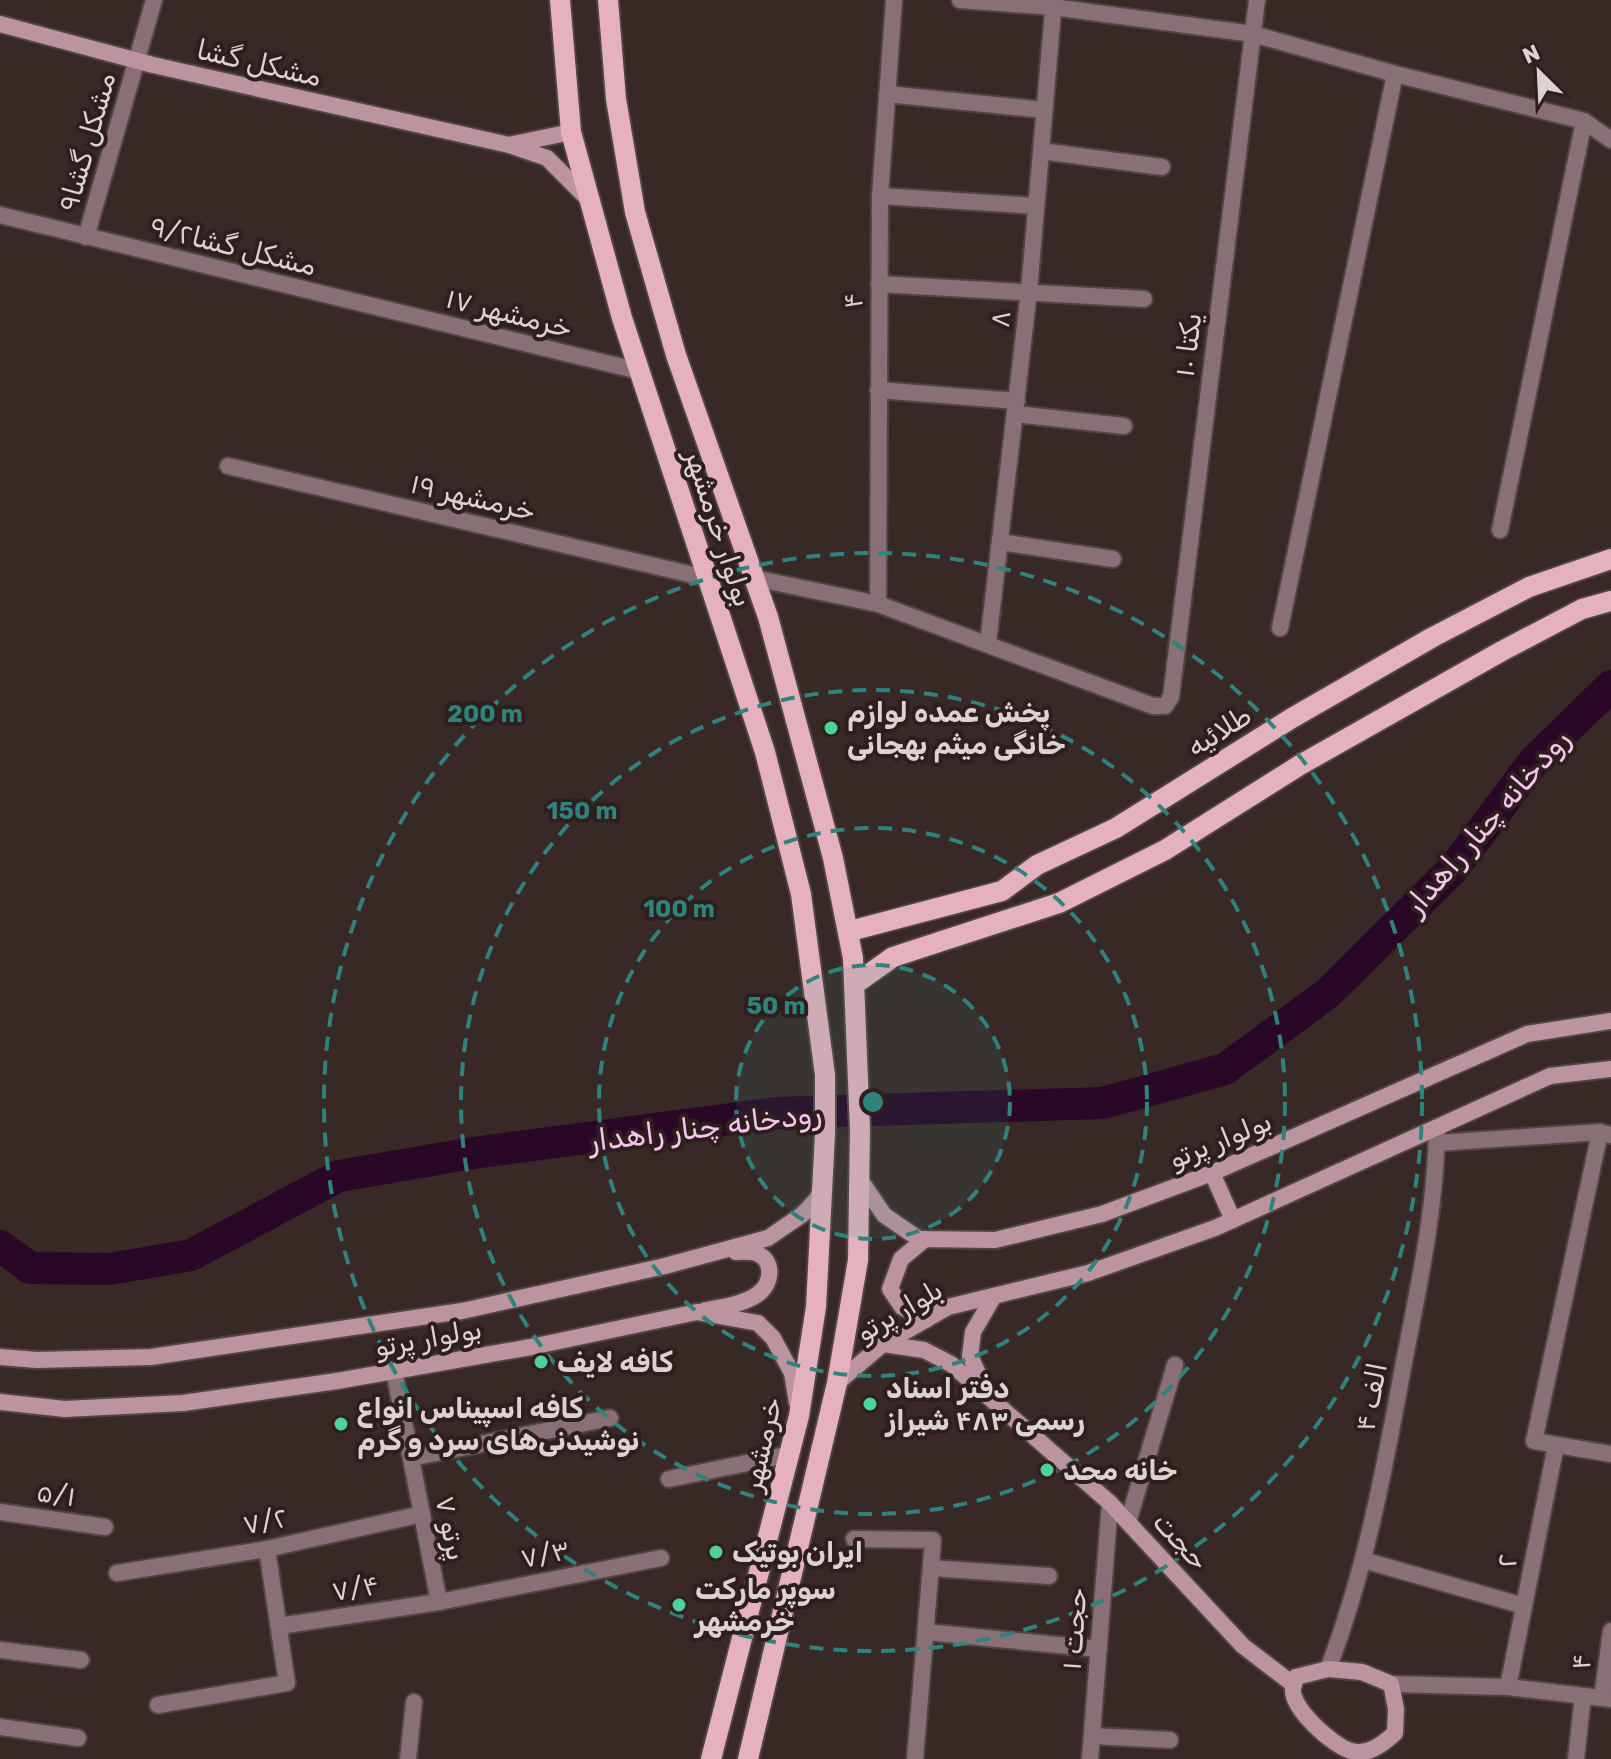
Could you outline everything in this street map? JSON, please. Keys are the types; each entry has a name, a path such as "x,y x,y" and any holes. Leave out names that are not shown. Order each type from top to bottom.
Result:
{"main road":[{"name":"بولوار خرمشهر","path":"560,0 571,132 639,371 765,752 801,894 825,1075 825,1134"},
{"path":"608,0 616,99 635,212 676,355 768,617 833,858 850,931 855,984 860,1130 858,1260 837,1383 748,1759"},
{"name":"مشکل گشا","path":"0,24 138,61 509,145 547,158 590,201"},
{"path":"509,145 571,132"},
{"name":"طلائیه","path":"850,931 1002,891 1037,865 1116,828 1292,718 1433,637 1529,587 1611,559"},
{"path":"855,984 893,957 1059,903 1152,857 1300,765 1502,651 1582,609 1611,601"},
{"name":"بولوار پرتو","path":"859,1178 884,1215 919,1239 995,1240 1102,1214 1212,1173 1527,1034 1611,1021"},
{"path":"992,1402 970,1356 973,1332 994,1296 1088,1273 1233,1220 1437,1135 1550,1076 1611,1069"},
{"name":"خرمشهر","path":"711,1759 799,1416 816,1307 825,1134"},
{"path":"1212,1173 1233,1220"},
{"name":"بولوار پرتو","path":"0,1357 37,1360 151,1357 462,1311 706,1256 768,1238 803,1214 817,1199 822,1186"},
{"path":"925,1239 901,1259 890,1289 902,1307 926,1320"},
{"path":"697,1312 752,1297 770,1281 768,1266 755,1253 706,1256"},
{"name":"بلوار پرتو","path":"837,1383 883,1344 948,1307 994,1296"},
{"name":"بولوار پرتو","path":"0,1402 65,1409 183,1403 531,1347 697,1312 758,1323 773,1338 792,1373 799,1416"},
{"name":"حجت","path":"883,1344 924,1350 951,1364 1110,1503 1243,1646 1294,1685"},
{"path":"1328,1669 1362,1672 1391,1684 1396,1709 1395,1733 1378,1748 1366,1754 1352,1751 1323,1734 1299,1708 1292,1691 1296,1677 1328,1669"},
{"path":"721,1714 757,1720"}],"street":[{"name":"مشکل گشا۹","path":"86,237 154,0"},
{"name":"۴","path":"878,604 880,196 894,0"},
{"path":"960,0 1054,3 1253,34 1395,74 1584,121 1611,140"},
{"name":"۱۰ یکتا","path":"988,643 1153,706 1165,706 1171,697 1257,0"},
{"name":"۸","path":"988,643 1029,291 1054,3"},
{"path":"1280,628 1395,74"},
{"path":"887,94 1044,110"},
{"path":"1500,530 1584,121"},
{"path":"1041,151 1162,167"},
{"path":"880,196 1036,206"},
{"name":"مشکل گشا۹/۲","path":"0,215 368,305"},
{"path":"879,284 1144,299"},
{"name":"۱۷ خرمشهر","path":"368,305 639,371"},
{"path":"878,390 1124,426"},
{"name":"۱۹ خرمشهر","path":"228,466 706,578"},
{"path":"1000,542 1113,559"},
{"path":"754,578 878,604 988,643"},
{"path":"1437,1135 1606,1134 1534,1441 1611,1454"},
{"name":"۴ الف","path":"1328,1669 1351,1607 1377,1506 1431,1218 1437,1135"},
{"path":"1128,1522 1175,1365"},
{"name":"پرتو ۷","path":"394,1371 439,1602"},
{"path":"411,1458 610,1418"},
{"name":"۲","path":"1508,1687 1556,1445"},
{"path":"669,1479 791,1454"},
{"name":"حجت ۱","path":"1090,1759 1110,1503"},
{"name":"۵/۱","path":"0,1512 105,1527"},
{"name":"۷/۲","path":"117,1573 267,1549 422,1514"},
{"path":"854,1539 933,1540 915,1759"},
{"path":"158,1705 287,1683 267,1549"},
{"name":"۷/۳","path":"439,1602 661,1558"},
{"path":"1363,1560 1524,1606"},
{"path":"931,1568 1049,1576"},
{"name":"۷/۴","path":"279,1626 439,1602"},
{"name":"۴","path":"1607,1699 1611,1631"},
{"path":"926,1632 1099,1649"},
{"path":"0,1650 81,1660"},
{"path":"1391,1684 1508,1687 1607,1699"},
{"path":"1576,1759 1583,1696"},
{"path":"408,1759 414,1702"},
{"path":"0,1727 78,1738"},
{"path":"1092,1736 1170,1740"}],"waterway":[{"name":"رودخانه چنار راهدار","path":"0,1246 30,1268 110,1269 191,1255 339,1176 473,1153 776,1113 1103,1103 1225,1069 1328,993 1454,868 1534,761 1611,686"}],"place":[{"name":"پخش عمده لوازم خانگی میثم بهجانی","path":"831,728"},
{"name":"کافه لایف","path":"541,1362"},
{"name":"دفتر اسناد رسمی ۴۸۳ شیراز","path":"870,1404"},
{"name":"كافه اسپیناس انواع نوشیدنی‌های سرد و گرم","path":"341,1424"},
{"name":"خانه محد","path":"1047,1470"},
{"name":"ایران بوتیک","path":"716,1552"},
{"name":"سوپر مارکت خرمشهر","path":"679,1605"}]}
